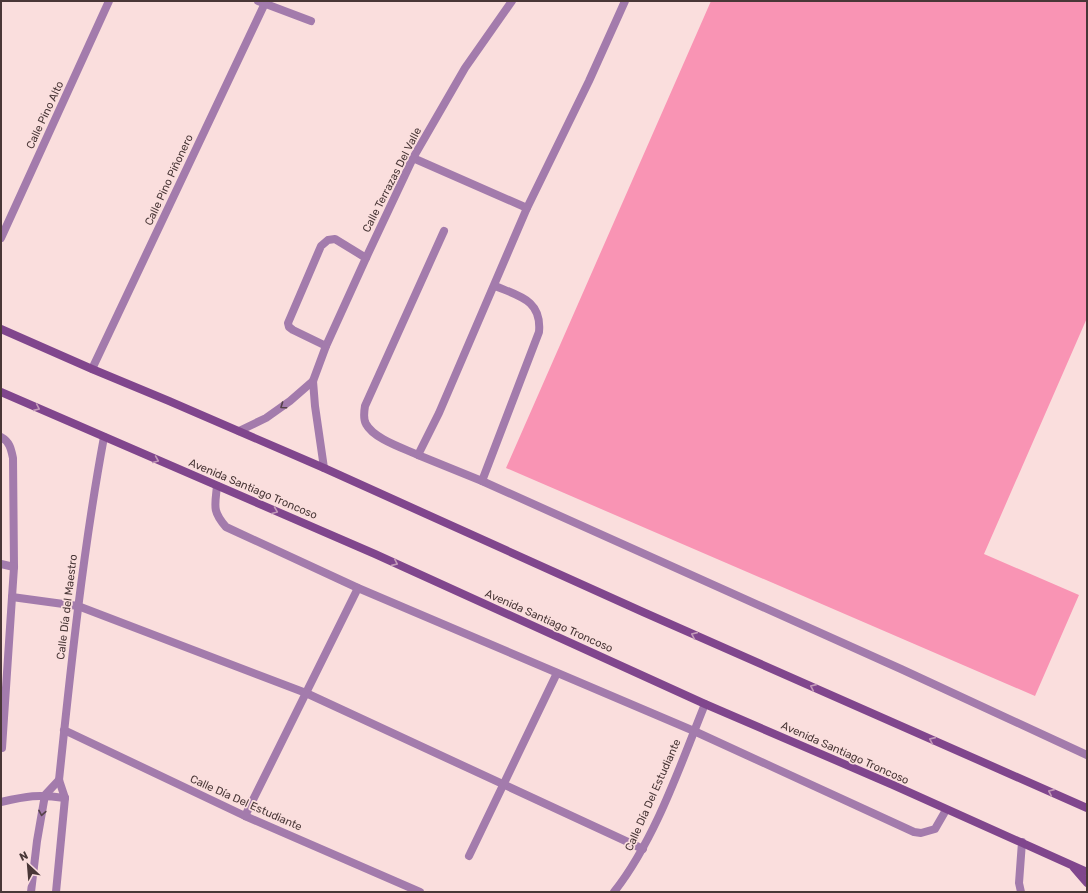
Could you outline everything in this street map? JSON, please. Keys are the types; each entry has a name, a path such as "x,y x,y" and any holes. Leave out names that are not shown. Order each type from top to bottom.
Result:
{"main road":[{"path":"1,329 324,468 643,612 1087,808"},
{"name":"Avenida Santiago Troncoso","path":"1,392 375,554 705,704 1022,842 1087,872"},
{"path":"1072,865 1087,883"}],"street":[{"name":"Calle Pino Alto","path":"1,238 109,1"},
{"name":"Calle Terrazas Del Valle","path":"324,468 315,406 314,381 326,346 413,158 465,68 512,1"},
{"path":"418,455 439,413 495,286 527,208 589,81 625,1"},
{"path":"263,2 311,21"},
{"name":"Calle Pino Piñonero","path":"92,369 263,2"},
{"path":"413,158 527,208"},
{"path":"444,231 365,406 364,416 366,424 374,434 418,455 482,481 901,669 1087,755"},
{"path":"326,346 293,330 289,327 288,323 321,246 328,240 335,240 366,258"},
{"path":"482,481 539,332 540,320 535,308 527,299 495,286"},
{"path":"239,431 266,418 314,381"},
{"path":"1,437 6,440 11,448 13,458 14,567 2,748"},
{"name":"Calle Día del Maestro","path":"56,892 65,798 59,780 64,730 92,501 104,437"},
{"path":"217,486 215,504 216,512 219,519 226,527 358,588 694,730 914,832 921,833 934,829 946,810"},
{"path":"1,564 14,567"},
{"path":"245,816 358,588"},
{"path":"12,597 78,606 306,693 642,849"},
{"path":"469,856 558,673"},
{"name":"Calle Día Del Estudiante","path":"614,892 626,877 642,849 669,793 705,704"},
{"name":"Calle Día Del Estudiante","path":"64,730 245,816 420,892"},
{"path":"31,892 44,795 59,780"},
{"path":"1,802 30,796 44,795 65,798"},
{"path":"1021,892 1019,883 1022,842"}],"building":[{"path":"711,1 1087,1 1087,318 984,554 1079,595 1035,696 506,468"}]}
